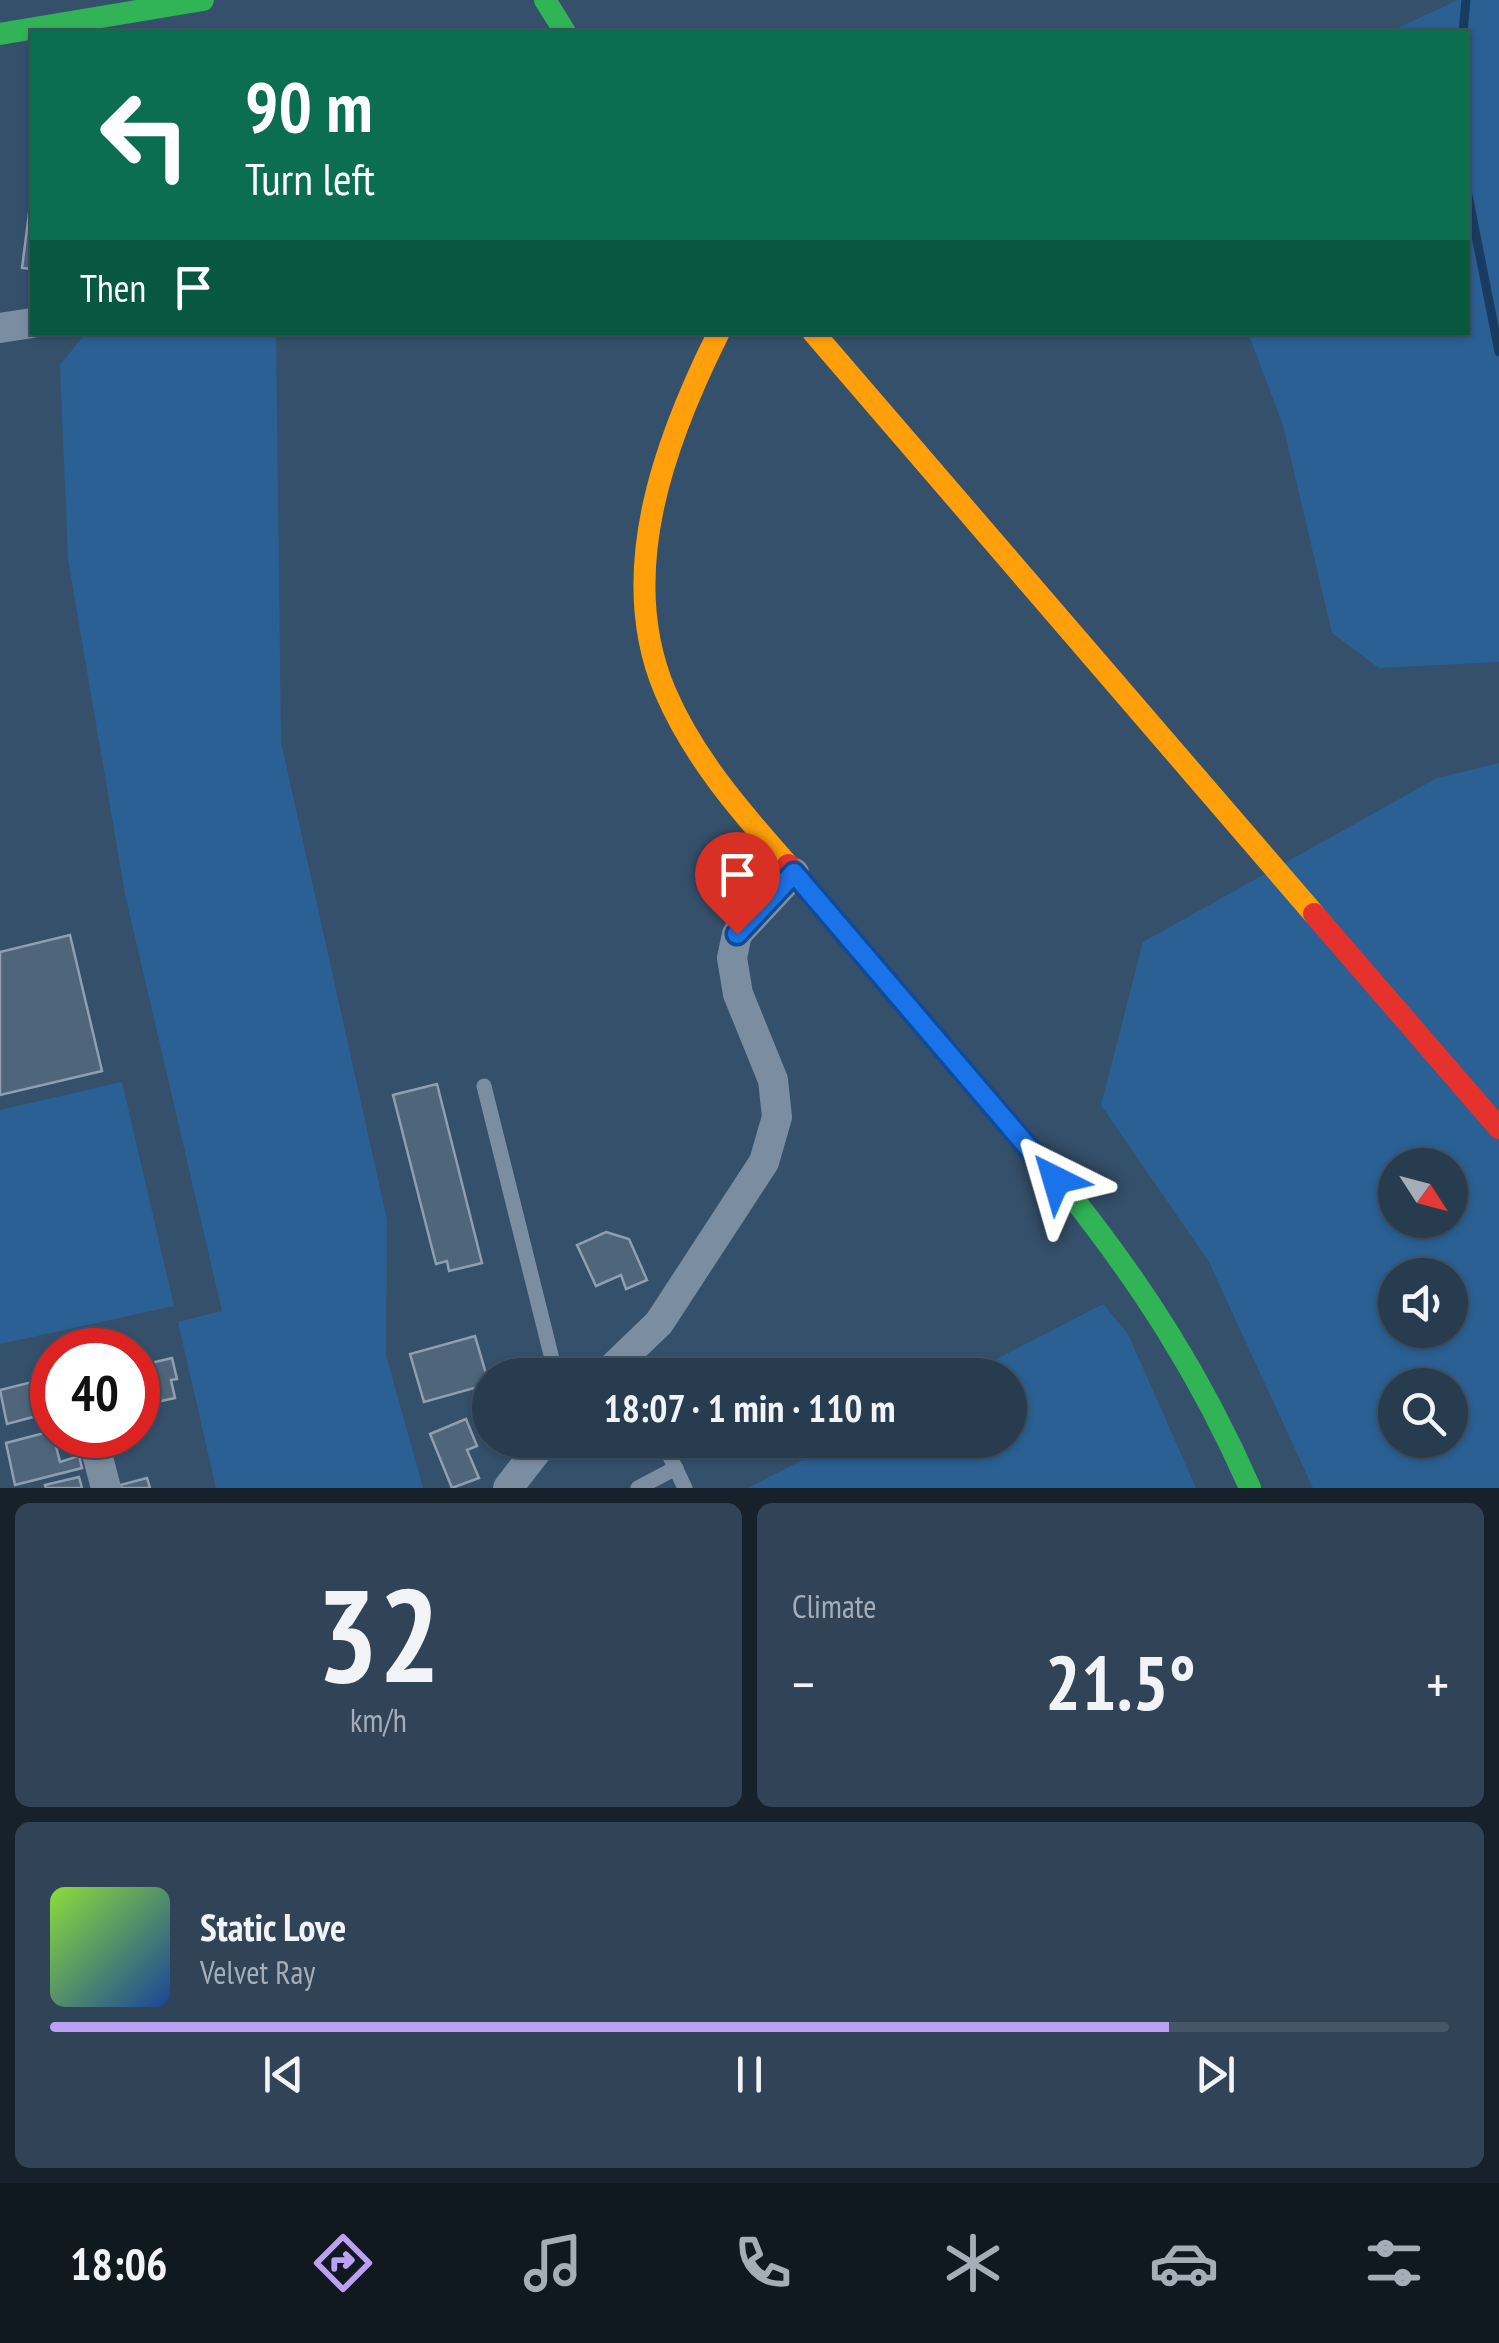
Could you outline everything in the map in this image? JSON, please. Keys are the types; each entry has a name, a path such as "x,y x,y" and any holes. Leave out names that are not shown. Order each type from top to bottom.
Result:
{"main road":[{"path":"545,0 564,30"},
{"path":"104,30 197,1"},
{"path":"0,34 197,1"},
{"path":"718,335 676,435 652,513 645,568 644,614 654,657 678,720 729,798 1056,1180 1122,1264 1180,1348 1250,1488"},
{"path":"816,335 1498,1121"}],"street":[{"path":"0,328 30,323"},
{"path":"629,1358 659,1322 764,1162 777,1117 773,1080 738,994 732,958 737,934 794,873"},
{"path":"98,1458 106,1488"},
{"path":"508,1488 531,1458"}],"lane":[{"path":"484,1086 552,1358"},
{"path":"671,1458 685,1488"},
{"path":"638,1488 676,1468"}],"shaded area":[{"path":"1458,0 1499,0 1499,662 1379,668 1332,633 1283,425 1249,335 1470,335 1470,30 1393,30"},
{"path":"84,335 276,335 281,742 387,1220 386,1355 423,1488 216,1488 178,1322 222,1311 125,894 68,559 60,365"},
{"path":"1499,763 1499,1488 1313,1488 1209,1262 1101,1105 1143,942 1437,778"},
{"path":"122,1082 174,1306 73,1328 30,1328 30,1337 0,1344 0,1110"},
{"path":"1103,1304 1128,1334 1196,1488 748,1488 806,1458 1027,1458 1027,1358 999,1358"}],"building":[{"path":"30,206 30,269 22,268"},
{"path":"70,935 102,1071 0,1095 0,952"},
{"path":"437,1084 482,1263 449,1271 447,1261 436,1264 393,1095"},
{"path":"606,1232 629,1239 647,1280 626,1289 621,1275 596,1286 577,1245"},
{"path":"475,1336 481,1358 472,1358 472,1389 424,1402 410,1354"},
{"path":"172,1358 177,1379 171,1380 175,1398 160,1401 160,1361"},
{"path":"30,1382 30,1418 7,1424 0,1390"},
{"path":"466,1419 472,1434 472,1448 467,1450 479,1478 452,1488 430,1434"},
{"path":"30,1437 30,1458 59,1458 60,1462 80,1458 82,1468 15,1485 6,1443"},
{"path":"79,1477 82,1488 45,1485"},
{"path":"147,1478 150,1488 120,1485"}],"waterway":[{"path":"1463,30 1466,0"},
{"path":"1470,205 1499,352"}],"traffic: fast":[{"path":"0,34 203,0"},
{"path":"545,0 564,30"},
{"path":"1069,1193 1169,1334 1212,1409 1250,1488"}],"traffic: slow":[{"path":"718,335 681,417 653,508 645,600 651,646 665,691 689,739 719,783 788,865"},
{"path":"816,335 1314,914"}],"traffic: jam":[{"path":"788,865 1069,1193"},
{"path":"1314,914 1499,1128"}],"route":[{"path":"737,934 794,873 1056,1180"}]}
